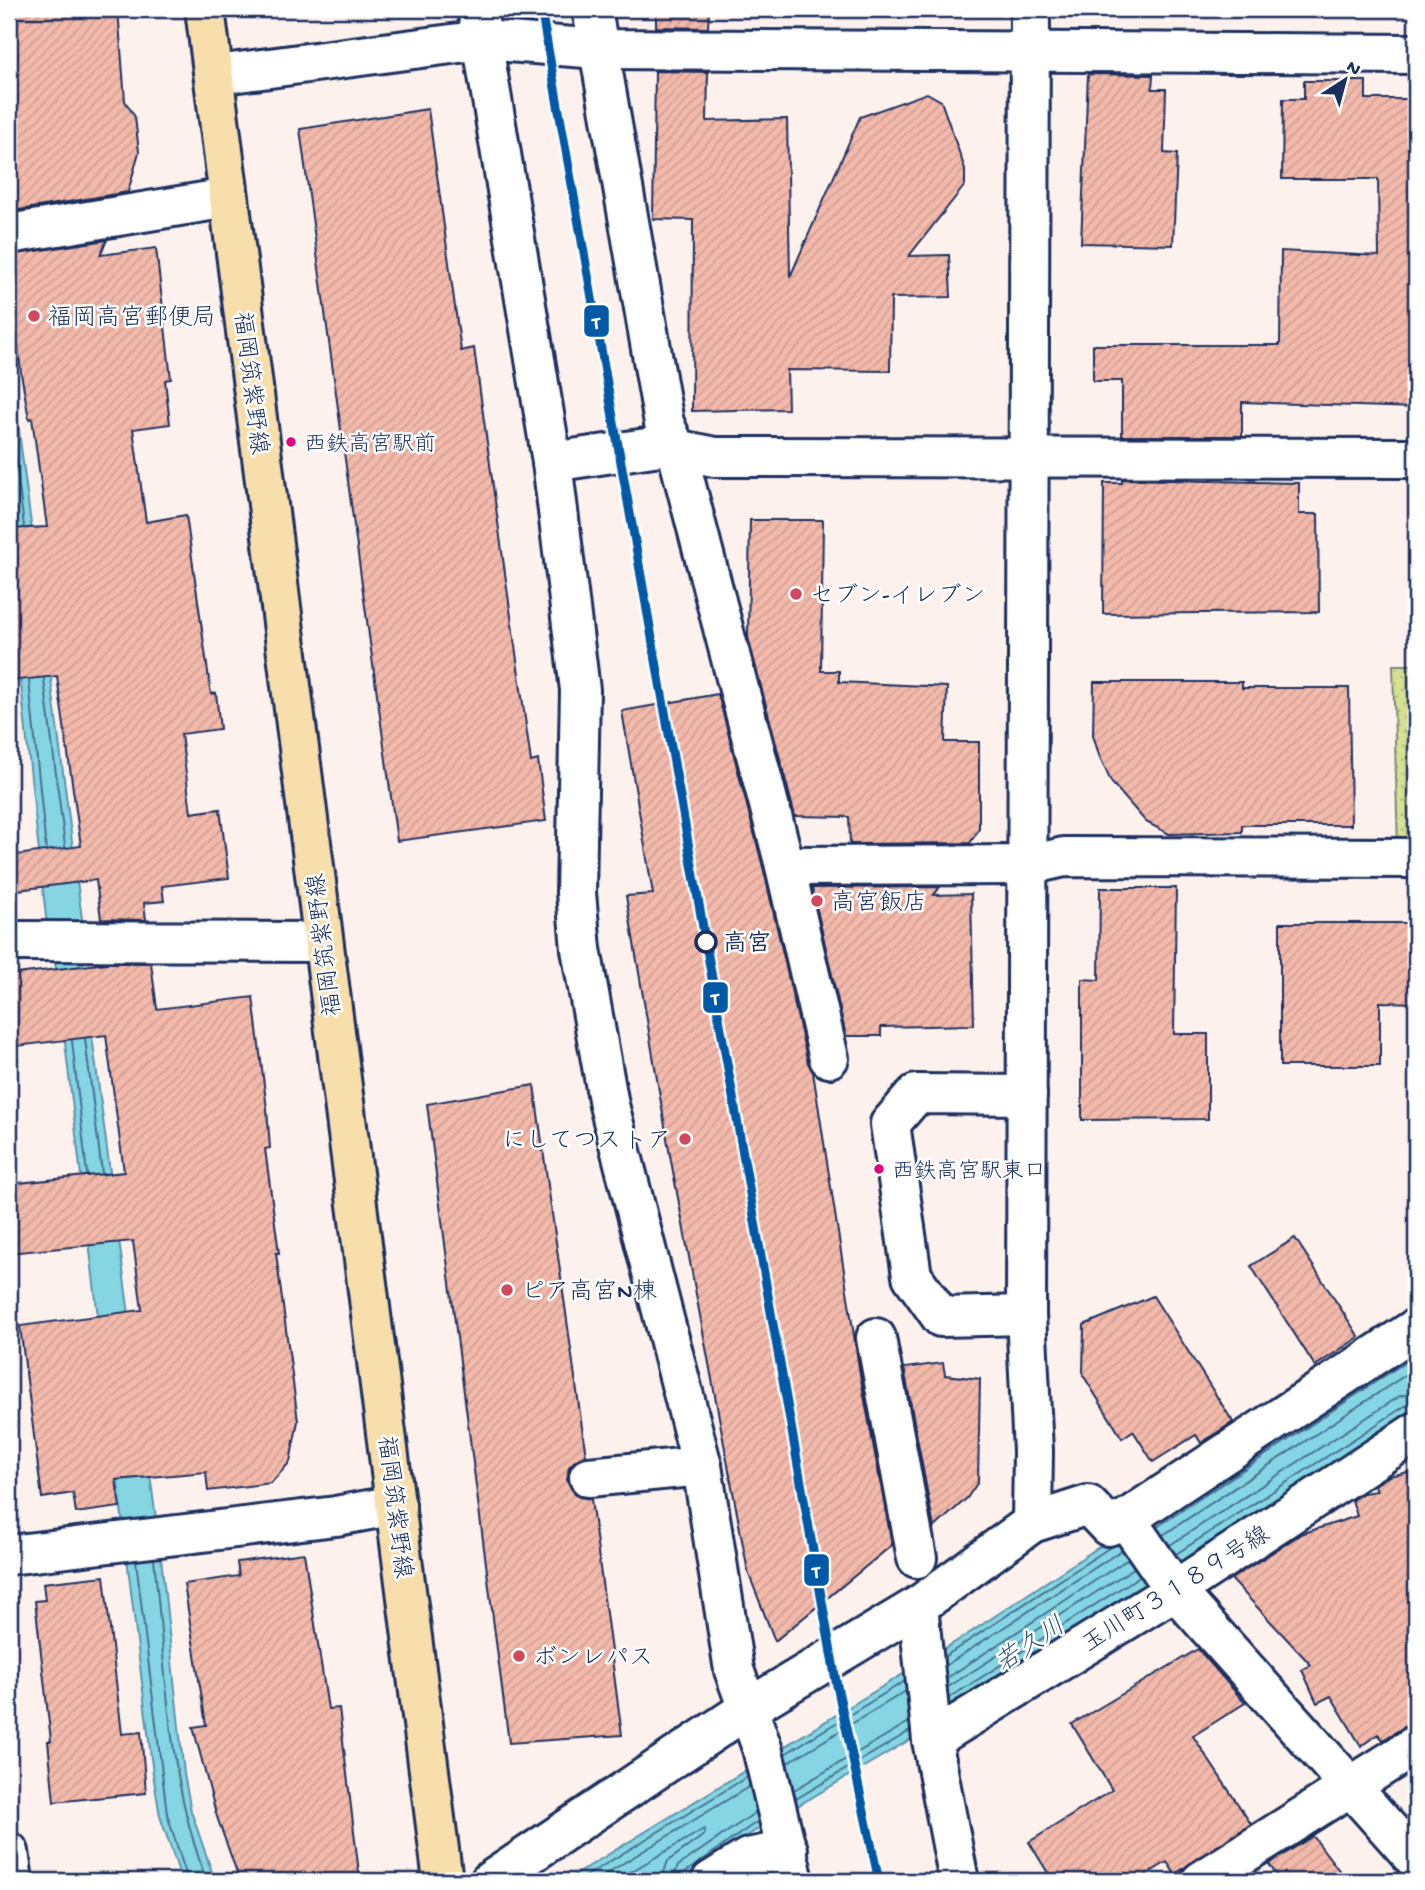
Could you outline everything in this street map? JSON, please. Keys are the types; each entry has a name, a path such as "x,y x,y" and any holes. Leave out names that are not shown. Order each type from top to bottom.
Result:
{"main road":[{"name":"福岡筑紫野線","path":"205,9 216,75 228,198 443,1881"}],"street":[{"path":"592,9 664,423 677,451 785,866 828,1051"},
{"path":"1030,9 1031,457 1026,1315 1033,1451 1032,1522"},
{"path":"216,75 480,25 599,49 1030,49 1416,54"},
{"path":"480,25 552,462 580,690 576,893 581,949 609,1105 702,1466 734,1670 762,1748 788,1854 748,1858 710,1881"},
{"path":"9,234 228,198"},
{"path":"552,462 660,446 715,457 1416,458"},
{"path":"785,866 1029,865 1064,858 1416,858"},
{"path":"9,941 322,942"},
{"path":"1026,1315 941,1317 912,1276 890,1124 916,1094 1027,1096"},
{"path":"490,1881 747,1709 918,1606 1032,1522 1088,1504 1108,1527 1126,1519 1416,1328"},
{"path":"876,1338 917,1558"},
{"name":"玉川町３１８９号線","path":"932,1740 1175,1590 1416,1432"},
{"path":"589,1477 702,1466"},
{"path":"9,1555 336,1516 396,1505"},
{"path":"1126,1519 1175,1590 1416,1860"},
{"path":"918,1606 920,1650 932,1740 959,1881"},
{"path":"1201,1881 1416,1745"},
{"path":"9,1852 13,1881"}],"green space":[{"path":"1393,665 1416,665 1416,850 1398,851"}],"water":[{"path":"9,354 82,919 83,968 161,1557 184,1774 191,1811 215,1881 182,1881 160,1816 153,1774 56,968 46,917 9,573"},
{"name":"若久川","path":"1416,1336 1416,1417 967,1706 750,1834 684,1881 565,1881 965,1636"}],"building":[{"path":"9,9 118,9 125,101 135,117 139,152 128,192 13,211 9,174"},
{"path":"656,9 709,9 708,28 656,27"},
{"path":"655,71 708,72 707,121 787,119 790,277 860,117 927,93 941,101 965,169 965,185 909,256 949,255 951,297 891,298 890,371 787,370 788,409 692,411 693,220 653,219"},
{"path":"1088,74 1153,75 1152,89 1166,89 1164,153 1177,154 1173,245 1081,243"},
{"path":"1304,81 1366,81 1366,99 1416,99 1416,408 1242,402 1242,436 1122,436 1122,381 1093,381 1093,345 1280,345 1281,251 1379,256 1378,179 1282,179 1283,99 1304,99"},
{"path":"428,109 461,351 474,348 531,762 538,760 546,821 397,841 300,129"},
{"path":"107,240 100,255 156,248 171,379 165,380 170,424 133,429 146,522 186,515 211,694 216,693 220,729 181,734 191,813 220,809 229,878 162,886 164,901 144,903 146,920 101,919 96,880 9,891 9,856 81,846 57,676 9,681 9,529 47,527 32,418 29,419 21,373 9,255"},
{"path":"1122,479 1299,483 1299,514 1318,514 1319,612 1103,614 1104,483 1122,483"},
{"path":"750,520 823,520 821,671 839,671 839,682 947,687 945,742 979,742 979,829 970,843 850,844 849,817 795,816 748,637"},
{"path":"1094,682 1242,682 1242,688 1349,688 1351,825 1242,825 1242,832 1169,834 1146,822 1111,782 1099,755 1093,735"},
{"path":"718,694 764,871 808,1063 813,1072 860,1374 892,1545 775,1641 748,1572 669,1150 626,896 653,894 622,711"},
{"path":"940,887 934,895 971,894 974,1025 881,1027 881,1036 846,1036 812,888"},
{"path":"1100,888 1176,888 1174,1034 1208,1034 1208,1119 1082,1120 1082,979 1099,980"},
{"path":"1280,923 1416,923 1416,1003 1380,1002 1380,1066 1280,1066"},
{"path":"107,963 151,963 157,1009 253,997 267,1109 270,1148 265,1149 279,1253 276,1253 298,1421 290,1462 271,1483 208,1491 206,1472 116,1480 120,1507 76,1513 73,1493 42,1498 20,1326 142,1310 133,1241 9,1253 9,1184 124,1172 106,1035 17,1046 14,1020 9,1021 9,975"},
{"name":"ピア高宮N棟","path":"534,1085 586,1456 569,1467 567,1480 579,1497 591,1499 622,1735 509,1743 427,1104"},
{"path":"1295,1238 1359,1337 1315,1366 1251,1266"},
{"path":"1153,1296 1233,1422 1201,1443 1196,1435 1153,1462 1133,1431 1122,1438 1083,1375 1084,1325"},
{"path":"943,1363 945,1375 980,1379 978,1482 967,1498 934,1528 904,1368"},
{"path":"1409,1472 1416,1516 1416,1723 1383,1740 1378,1734 1361,1746 1331,1696 1317,1703 1302,1670 1311,1665 1231,1579 1301,1534 1357,1516 1352,1500 1363,1493 1377,1491 1375,1485 1389,1476"},
{"path":"304,1553 328,1709 339,1708 360,1881 240,1881 217,1817 193,1727 206,1725 184,1584 239,1576 237,1562"},
{"path":"104,1576 122,1734 141,1732 146,1793 54,1802 48,1741 51,1741 35,1601 45,1600 43,1583"},
{"path":"1198,1649 1245,1703 1193,1736 1251,1824 1175,1874 1167,1862 1136,1881 1053,1881 1029,1842 1112,1790 1072,1724"},
{"path":"1313,1836 1347,1881 1281,1881 1269,1864"}],"transit line":[{"name":"T","path":"541,9 836,1681 879,1881"}],"place":[{"name":"福岡高宮郵便局","path":"34,316"},
{"name":"西鉄高宮駅前","path":"291,442"},
{"name":"セブン-イレブン","path":"796,594"},
{"name":"高宮飯店","path":"817,901"},
{"name":"高宮","path":"706,942"},
{"name":"にしてつストア","path":"685,1139"},
{"name":"西鉄高宮駅東口","path":"879,1169"},
{"name":"ピア高宮N棟","path":"507,1290"},
{"name":"ボンレパス","path":"519,1656"}]}
